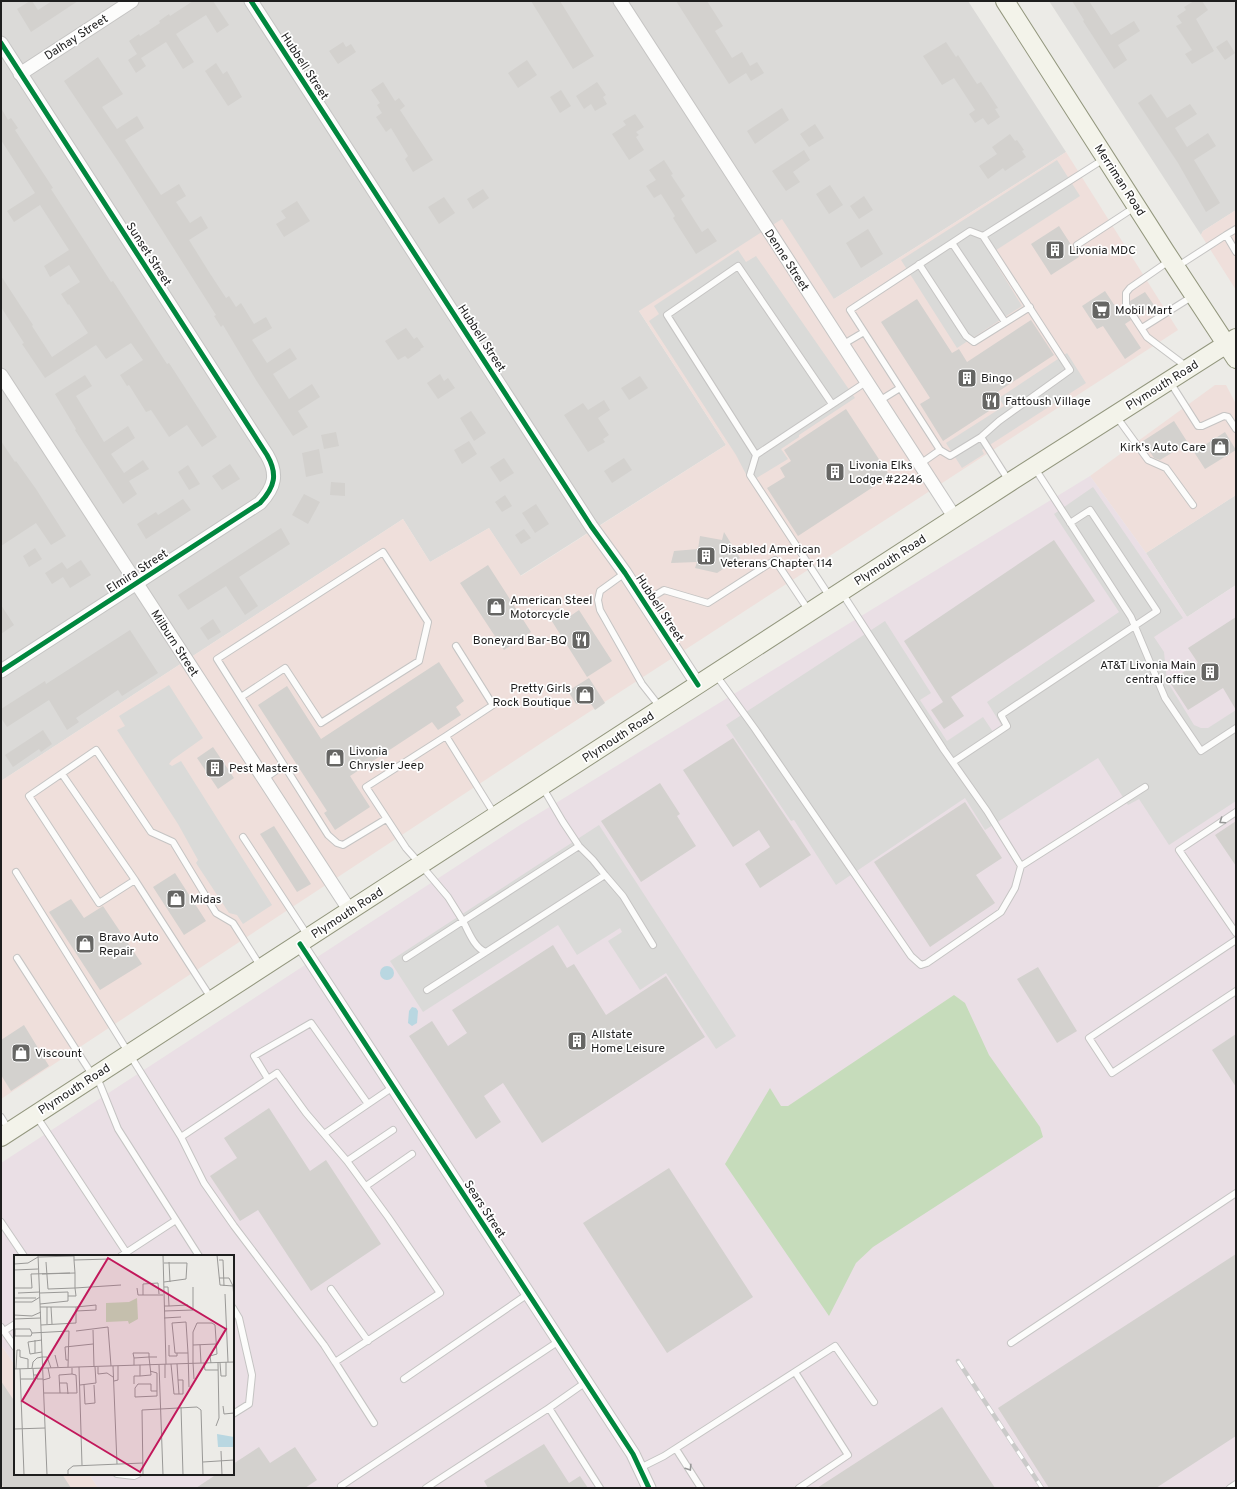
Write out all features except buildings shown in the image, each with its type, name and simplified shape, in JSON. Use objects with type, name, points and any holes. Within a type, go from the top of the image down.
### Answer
[{"type":"main road","name":"Merriman Road","points":[[1005,1],[1173,264],[1233,347]]},
{"type":"main road","name":"Plymouth Road","points":[[4,1128],[36,1114],[130,1054],[1116,414],[1189,368],[1233,347]]},
{"type":"street","name":"Dalhay Street","points":[[20,74],[132,1]]},
{"type":"street","name":"Hubbell Street","points":[[251,1],[591,526],[644,602],[698,685]]},
{"type":"street","name":"Denne Street","points":[[620,1],[955,518]]},
{"type":"street","name":"Sunset Street","points":[[1,43],[267,455],[272,464],[273,479]]},
{"type":"street","name":"Milburn Street","points":[[1,376],[350,911]]},
{"type":"street","name":"Elmira Street","points":[[1,671],[260,503],[269,493],[273,479]]},
{"type":"street","name":"Sears Street","points":[[304,941],[393,1087],[633,1454],[649,1488]]},
{"type":"lane","points":[[983,236],[1105,158]]},
{"type":"lane","points":[[1077,245],[1136,206]]},
{"type":"lane","points":[[1189,368],[1152,342],[1126,305],[1126,294],[1130,288],[1226,236],[1236,229]]},
{"type":"lane","points":[[970,231],[983,236],[1070,370],[999,421],[981,437],[950,456],[940,450],[850,310],[970,231]]},
{"type":"lane","points":[[1226,236],[1236,252]]},
{"type":"lane","points":[[952,243],[1004,322]]},
{"type":"lane","points":[[920,264],[966,336],[974,342],[1030,307]]},
{"type":"lane","points":[[756,455],[667,316],[738,266],[832,404]]},
{"type":"lane","points":[[1142,328],[1194,295]]},
{"type":"lane","points":[[842,345],[864,332]]},
{"type":"lane","points":[[1169,381],[1198,426],[1202,426],[1224,416],[1228,417],[1236,429]]},
{"type":"lane","points":[[866,382],[756,455],[750,475],[987,811],[1021,866]]},
{"type":"lane","points":[[879,401],[900,388]]},
{"type":"lane","points":[[1116,414],[1148,460],[1166,468],[1193,505]]},
{"type":"lane","points":[[981,437],[1010,482]]},
{"type":"lane","points":[[920,464],[940,450]]},
{"type":"lane","points":[[1034,467],[1135,626],[1165,698],[1201,751],[1236,728]]},
{"type":"lane","points":[[952,762],[1008,726],[1001,715],[1157,611],[1090,510],[1070,523]]},
{"type":"lane","points":[[241,697],[285,668],[322,723],[419,660],[428,622],[383,552],[217,659],[328,835],[343,846],[386,819]]},
{"type":"lane","points":[[644,602],[664,590],[708,603],[775,560],[810,612]]},
{"type":"lane","points":[[625,574],[600,590],[598,600],[600,610],[642,684],[661,709]]},
{"type":"lane","points":[[456,646],[493,705],[366,787],[406,848],[448,897],[477,945],[481,950],[486,952]]},
{"type":"lane","points":[[715,674],[755,729],[911,956],[921,965],[927,963],[1001,912],[1015,888],[1021,866],[1145,787]]},
{"type":"lane","points":[[446,736],[496,816]]},
{"type":"lane","points":[[135,880],[99,903],[29,796],[96,750],[151,832],[173,842],[216,913],[233,922],[262,968]]},
{"type":"lane","points":[[264,779],[284,765]]},
{"type":"lane","points":[[62,774],[135,880],[212,1000]]},
{"type":"lane","points":[[542,786],[579,846],[593,860],[622,896],[653,945]]},
{"type":"lane","points":[[1236,812],[1179,850],[1236,933]]},
{"type":"lane","points":[[243,837],[304,941]]},
{"type":"lane","points":[[406,958],[579,846]]},
{"type":"lane","points":[[16,872],[181,1137],[204,1183],[234,1226],[320,1340],[374,1423]]},
{"type":"lane","points":[[426,990],[605,875]]},
{"type":"lane","points":[[1236,940],[1089,1038],[1112,1073],[1236,991]]},
{"type":"lane","points":[[17,958],[95,1076],[118,1129],[198,1255]]},
{"type":"lane","points":[[268,1079],[254,1056],[311,1023],[368,1104]]},
{"type":"lane","points":[[181,1137],[277,1073],[306,1113],[366,1186],[440,1293],[335,1362]]},
{"type":"lane","points":[[324,1134],[393,1087]]},
{"type":"lane","points":[[36,1114],[123,1254],[176,1220]]},
{"type":"lane","points":[[347,1161],[393,1130]]},
{"type":"lane","points":[[366,1186],[412,1154]]},
{"type":"lane","points":[[1011,1343],[1236,1192]]},
{"type":"lane","points":[[1,1222],[23,1255]]},
{"type":"lane","points":[[331,1288],[368,1341]]},
{"type":"lane","points":[[404,1379],[528,1294]]},
{"type":"lane","points":[[234,1310],[239,1318],[252,1375],[249,1404],[234,1413]]},
{"type":"lane","points":[[14,1324],[2,1329],[14,1346]]},
{"type":"lane","points":[[342,1488],[341,1486],[559,1341]]},
{"type":"lane","points":[[640,1468],[676,1449],[835,1346],[874,1402]]},
{"type":"lane","points":[[795,1372],[848,1455],[799,1488]]},
{"type":"lane","points":[[426,1488],[549,1408],[586,1382]]},
{"type":"lane","points":[[549,1408],[600,1488]]},
{"type":"lane","points":[[676,1449],[702,1488]]},
{"type":"lane","points":[[126,1475],[136,1475]]},
{"type":"lane","points":[[1230,1488],[1236,1484]]},
{"type":"shaded area","points":[[1,1],[968,1],[1066,152],[834,299],[639,311],[726,445],[520,576],[489,528],[430,562],[403,519],[1,781]]},
{"type":"shaded area","points":[[1049,1],[1236,1],[1236,210],[1203,231],[1201,235]]},
{"type":"shaded area","points":[[1066,152],[1178,330],[546,740],[1,1099],[1,781],[403,519],[430,562],[489,528],[521,576],[726,445],[639,311],[782,219],[834,299]]},
{"type":"shaded area","points":[[1057,160],[1080,196],[990,254],[1022,306],[957,348],[901,260]]},
{"type":"shaded area","points":[[1236,210],[1236,290],[1201,235],[1203,231]]},
{"type":"shaded area","points":[[738,250],[746,262],[756,256],[855,398],[799,435],[799,437],[781,449],[788,459],[750,482],[736,455],[649,321],[659,314],[654,306]]},
{"type":"shaded area","points":[[1067,353],[1086,383],[982,450],[984,454],[962,468],[946,443],[1004,406],[999,398]]},
{"type":"shaded area","points":[[1215,385],[1226,385],[1236,404],[1236,495],[1146,553],[1090,476]]},
{"type":"shaded area","points":[[1090,476],[1146,553],[1187,617],[1236,585],[1236,1488],[98,1488],[90,1475],[234,1475],[234,1255],[14,1255],[14,1364],[1,1345],[1,1163],[520,825]]},
{"type":"shaded area","points":[[1093,487],[1183,618],[1154,637],[1164,652],[1167,681],[1194,725],[1201,728],[1208,728],[1236,710],[1236,801],[1169,845],[1139,799],[1128,805],[1098,758],[985,830],[965,798],[836,885],[794,820],[791,821],[726,725],[885,621],[931,693],[920,700],[947,741],[983,717],[993,732],[1002,726],[987,702],[1119,612],[1054,514]]},
{"type":"shaded area","points":[[1236,495],[1236,585],[1187,617],[1146,553]]},
{"type":"shaded area","points":[[169,685],[203,738],[172,760],[169,764],[172,766],[181,761],[272,905],[243,924],[237,915],[229,913],[196,863],[198,860],[178,824],[117,730],[125,726],[119,716]]},
{"type":"shaded area","points":[[599,825],[736,1036],[716,1049],[666,973],[640,990],[608,941],[622,932],[620,928],[577,955],[558,925],[423,1012],[390,961]]},
{"type":"shaded area","points":[[1,1345],[14,1364],[14,1475],[90,1475],[98,1488],[1,1488]]},
{"type":"green space","points":[[954,995],[965,1003],[989,1055],[1040,1127],[1043,1137],[873,1247],[856,1263],[829,1316],[725,1164],[770,1088],[781,1106],[788,1106]]},
{"type":"water","points":[[387,966],[392,968],[394,973],[392,978],[387,980],[382,978],[380,973],[382,968]]},
{"type":"water","points":[[412,1007],[416,1008],[418,1011],[417,1023],[412,1026],[408,1023],[409,1011]]},
{"type":"railway","points":[[958,1361],[1042,1488]]},
{"type":"cycle path","points":[[251,1],[591,526],[625,573],[698,685]]},
{"type":"cycle path","points":[[1,43],[267,455],[274,474],[272,486],[260,503],[1,671]]},
{"type":"cycle path","points":[[300,944],[633,1454],[649,1488]]},
{"type":"place","name":"Livonia MDC","points":[[1055,250]]},
{"type":"place","name":"Mobil Mart","points":[[1101,310]]},
{"type":"place","name":"Bingo","points":[[967,378]]},
{"type":"place","name":"Fattoush Village","points":[[991,401]]},
{"type":"place","name":"Kirk's Auto Care","points":[[1220,447]]},
{"type":"place","name":"Livonia Elks Lodge #2246","points":[[835,472]]},
{"type":"place","name":"Disabled American Veterans Chapter 114","points":[[706,556]]},
{"type":"place","name":"American Steel Motorcycle","points":[[496,607]]},
{"type":"place","name":"Boneyard Bar-BQ","points":[[581,640]]},
{"type":"place","name":"AT&T Livonia Main central office","points":[[1210,672]]},
{"type":"place","name":"Pretty Girls Rock Boutique","points":[[585,695]]},
{"type":"place","name":"Livonia Chrysler Jeep","points":[[335,758]]},
{"type":"place","name":"Pest Masters","points":[[215,768]]},
{"type":"place","name":"Midas","points":[[176,899]]},
{"type":"place","name":"Bravo Auto Repair","points":[[85,944]]},
{"type":"place","name":"Allstate Home Leisure","points":[[577,1041]]},
{"type":"place","name":"Viscount","points":[[21,1053]]}]
